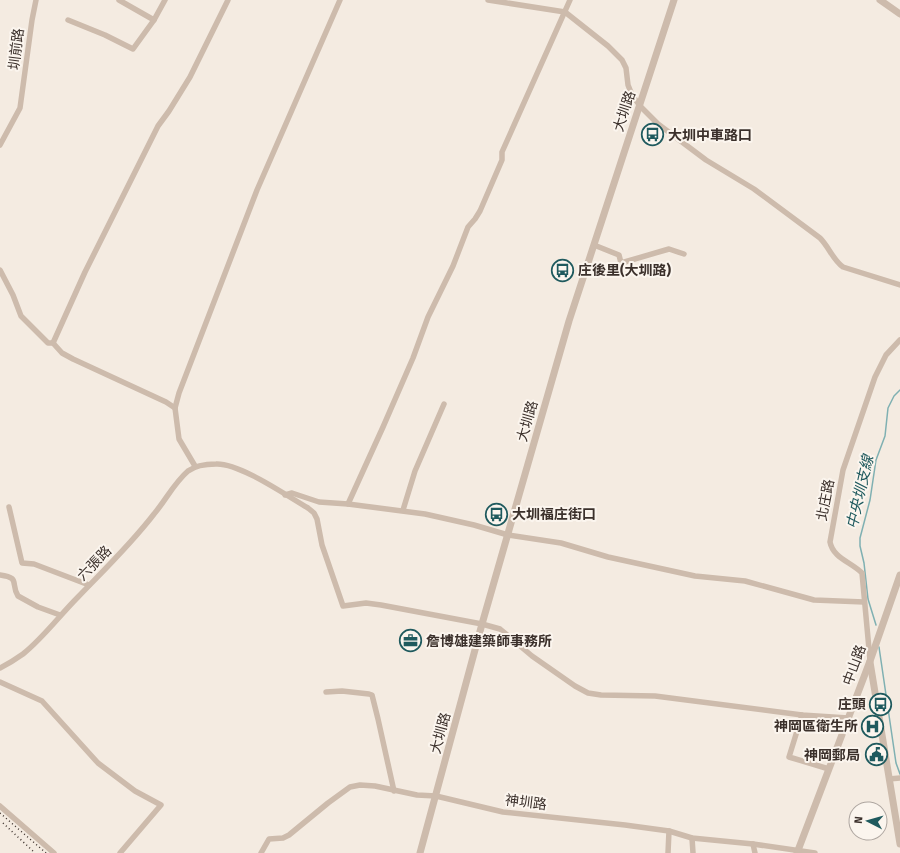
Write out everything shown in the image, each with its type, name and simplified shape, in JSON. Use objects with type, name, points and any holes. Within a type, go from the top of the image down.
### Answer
[{"type":"street","name":"圳前路","points":[[0,145],[20,108],[36,0]]},
{"type":"street","points":[[118,0],[154,20]]},
{"type":"street","points":[[68,20],[105,35],[133,49],[154,20],[165,0]]},
{"type":"street","points":[[53,343],[85,272],[158,126],[170,111],[190,77],[228,0]]},
{"type":"street","points":[[340,0],[257,190],[175,408],[179,439],[195,466],[218,464],[230,465],[245,471],[314,513],[322,545],[342,606],[366,602],[482,624],[500,629],[530,655],[575,686],[588,693],[601,695],[655,696],[802,715],[848,718]]},
{"type":"street","points":[[488,0],[564,12],[608,46],[622,60],[626,68],[630,92],[640,106],[658,124],[706,160],[754,189],[820,238],[837,262],[843,267],[900,286]]},
{"type":"street","points":[[348,504],[384,427],[413,358],[428,317],[453,266],[468,226],[480,211],[502,160],[502,152],[570,0]]},
{"type":"street","name":"大圳路","points":[[420,853],[482,624],[568,321],[674,0]]},
{"type":"street","points":[[880,0],[900,14]]},
{"type":"street","points":[[594,245],[619,255],[621,262],[669,249],[684,254]]},
{"type":"street","points":[[0,270],[13,295],[21,316],[48,343],[53,343],[62,354],[166,402],[175,408]]},
{"type":"street","name":"北庄路","points":[[870,662],[862,573],[857,568],[834,554],[830,542],[843,470],[876,378],[886,356],[900,340]]},
{"type":"street","points":[[403,510],[415,472],[444,404]]},
{"type":"street","name":"六張路","points":[[0,668],[22,654],[34,644],[60,615],[117,557],[154,514],[178,480],[195,466]]},
{"type":"street","points":[[285,495],[292,493],[319,502],[403,510],[467,524],[508,535],[561,543],[608,557],[695,576],[745,581],[814,600],[864,602]]},
{"type":"street","points":[[9,508],[22,563],[34,564],[89,585]]},
{"type":"street","points":[[0,575],[13,579],[18,596],[38,607],[60,615]]},
{"type":"street","name":"中山路","points":[[797,852],[897,593],[900,576]]},
{"type":"street","points":[[870,662],[900,844]]},
{"type":"street","points":[[0,682],[42,701],[95,760],[135,790],[161,805],[120,853]]},
{"type":"street","points":[[326,692],[342,691],[372,695],[394,791]]},
{"type":"street","points":[[802,715],[789,757],[829,769]]},
{"type":"street","points":[[889,779],[900,778]]},
{"type":"street","name":"神圳路","points":[[261,853],[269,838],[284,837],[292,833],[324,806],[350,787],[356,785],[417,795],[436,796],[504,812],[669,830],[692,838],[753,844],[797,852],[815,853]]},
{"type":"street","points":[[0,806],[54,853]]},
{"type":"street","points":[[668,853],[669,830]]},
{"type":"street","points":[[692,838],[693,853]]},
{"type":"street","points":[[753,844],[755,853]]},
{"type":"waterway","name":"中央圳支線","points":[[876,625],[868,599],[860,538],[870,500],[876,460],[885,436],[888,408],[894,396],[900,390]]},
{"type":"waterway","name":"中央圳支線","points":[[879,647],[896,763],[900,774]]},
{"type":"railway","points":[[0,813],[46,853]]},
{"type":"railway","points":[[3,823],[35,853]]},
{"type":"place","name":"大圳中車路口","points":[[652,135]]},
{"type":"place","name":"庄後里(大圳路)","points":[[562,270]]},
{"type":"place","name":"大圳福庄街口","points":[[496,514]]},
{"type":"place","name":"詹博雄建築師事務所","points":[[410,641]]},
{"type":"place","name":"庄頭","points":[[881,704]]},
{"type":"place","name":"神岡區衛生所","points":[[873,726]]},
{"type":"place","name":"神岡郵局","points":[[876,755]]}]
